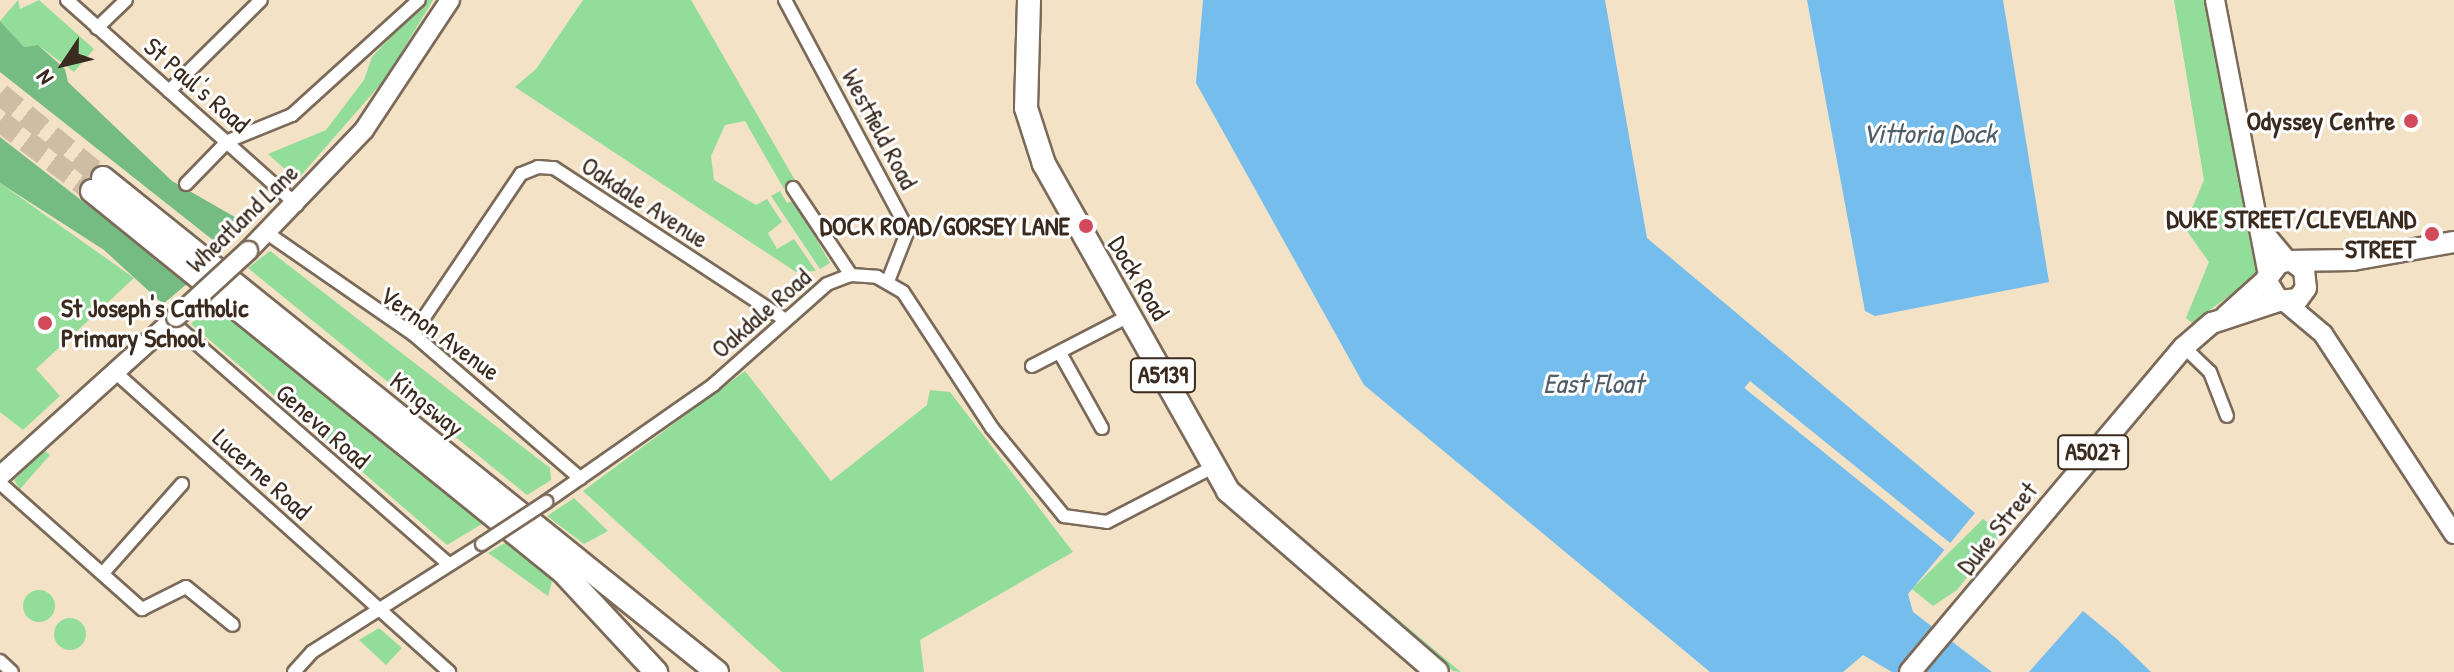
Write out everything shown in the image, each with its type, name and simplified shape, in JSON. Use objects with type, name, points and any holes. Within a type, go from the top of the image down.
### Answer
[{"type":"highway","name":"Dock Road","points":[[1029,0],[1024,74],[1035,140],[1213,467],[1266,528],[1437,672]]},
{"type":"highway","name":"Kingsway","points":[[656,672],[563,572],[98,185],[717,672]]},
{"type":"main road","name":"Wheatland Lane","points":[[0,476],[297,205],[364,130],[450,0]]},
{"type":"main road","points":[[2215,0],[2253,219],[2267,277],[2282,302],[2323,334]]},
{"type":"main road","points":[[2253,219],[2291,262],[2307,286],[2323,334],[2454,534]]},
{"type":"main road","points":[[2291,262],[2353,260],[2454,242]]},
{"type":"main road","points":[[2307,286],[2353,260]]},
{"type":"main road","name":"Duke Street","points":[[1910,672],[2184,347],[2226,316],[2267,277],[2291,262]]},
{"type":"main road","name":"Duke Street","points":[[2226,316],[2282,302],[2307,286]]},
{"type":"street","name":"St Paul's Road","points":[[67,0],[297,205]]},
{"type":"street","points":[[97,28],[126,0]]},
{"type":"street","points":[[169,91],[261,0]]},
{"type":"street","points":[[186,184],[228,141],[292,115],[419,0]]},
{"type":"street","name":"Westfield Road","points":[[785,0],[908,230],[888,281]]},
{"type":"street","name":"Oakdale Avenue","points":[[413,334],[521,174],[538,167],[554,168],[782,318]]},
{"type":"street","points":[[793,188],[851,275]]},
{"type":"street","name":"Vernon Avenue","points":[[267,233],[413,334],[580,478]]},
{"type":"street","name":"Oakdale Road","points":[[294,672],[447,563],[546,502],[713,385],[782,318],[851,275],[888,281]]},
{"type":"street","points":[[888,281],[916,309],[992,428],[1064,516],[1107,522],[1213,467]]},
{"type":"street","points":[[1032,366],[1131,315]]},
{"type":"street","name":"Geneva Road","points":[[173,319],[447,563]]},
{"type":"street","points":[[2184,347],[2210,372],[2227,416]]},
{"type":"street","points":[[1060,353],[1102,428]]},
{"type":"street","name":"Lucerne Road","points":[[115,372],[449,672]]},
{"type":"street","points":[[0,483],[142,609],[186,587],[233,625]]},
{"type":"street","points":[[103,573],[182,484]]},
{"type":"street","points":[[0,661],[12,672]]},
{"type":"green space","points":[[18,0],[20,9],[39,0],[94,49],[74,72],[38,45],[24,47],[0,21]]},
{"type":"green space","points":[[425,0],[433,0],[386,78],[297,180],[268,154],[326,130],[364,80],[372,57]]},
{"type":"green space","points":[[583,0],[691,0],[796,182],[784,189],[745,121],[725,125],[711,156],[714,180],[756,205],[767,199],[782,222],[768,233],[777,249],[794,239],[816,271],[796,272],[515,87],[536,69]]},
{"type":"green space","points":[[2174,0],[2204,0],[2257,266],[2255,277],[2192,323],[2186,318],[2209,262],[2184,227],[2204,180]]},
{"type":"green space","points":[[0,21],[24,47],[38,45],[65,69],[68,82],[172,181],[247,224],[223,248],[0,72]]},
{"type":"green space","points":[[0,137],[188,283],[163,304],[104,250],[0,183]]},
{"type":"green space","name":"St Joseph's Catholic Primary School","points":[[0,183],[134,278],[36,369],[60,396],[23,430],[0,412]]},
{"type":"green space","points":[[780,191],[787,203],[794,200],[830,263],[820,269],[771,196]]},
{"type":"green space","points":[[270,251],[550,468],[551,480],[527,495],[248,268]]},
{"type":"green space","points":[[212,301],[487,521],[447,545],[191,324]]},
{"type":"green space","points":[[745,371],[831,481],[927,405],[930,390],[950,392],[1073,552],[920,640],[924,672],[782,672],[583,491]]},
{"type":"green space","points":[[44,450],[50,455],[20,489],[14,480]]},
{"type":"green space","points":[[574,498],[608,531],[584,544],[547,516]]},
{"type":"green space","points":[[1254,498],[1456,668],[1461,672],[1453,671]]},
{"type":"green space","points":[[1983,519],[2002,533],[1957,590],[1933,606],[1912,589]]},
{"type":"green space","points":[[510,540],[553,577],[548,596],[488,553]]},
{"type":"green space","points":[[39,590],[50,595],[55,606],[50,617],[39,622],[28,617],[23,606],[28,595]]},
{"type":"green space","points":[[70,618],[81,623],[86,634],[81,645],[70,650],[59,645],[54,634],[59,623]]},
{"type":"green space","points":[[379,628],[402,648],[386,665],[359,640]]},
{"type":"water","name":"East Float","points":[[1203,0],[1605,0],[1647,238],[1975,513],[1908,594],[1913,612],[1992,672],[1892,672],[1863,655],[1843,672],[1710,672],[1364,385],[1196,83]]},
{"type":"water","name":"Vittoria Dock","points":[[1807,0],[2003,0],[2049,282],[1875,316],[1865,311]]},
{"type":"water","points":[[2083,611],[2118,640],[2151,672],[2029,672]]},
{"type":"pier","points":[[1750,381],[1951,543],[1945,550],[1744,388]]},
{"type":"tunnel","points":[[0,94],[103,178]]},
{"type":"tunnel","points":[[0,121],[92,191]]},
{"type":"place","name":"Odyssey Centre","points":[[2411,121]]},
{"type":"place","name":"DOCK ROAD/GORSEY LANE","points":[[1086,226]]},
{"type":"place","name":"DUKE STREET/CLEVELAND STREET","points":[[2432,234]]},
{"type":"place","name":"St Joseph's Catholic Primary School","points":[[45,323]]}]
